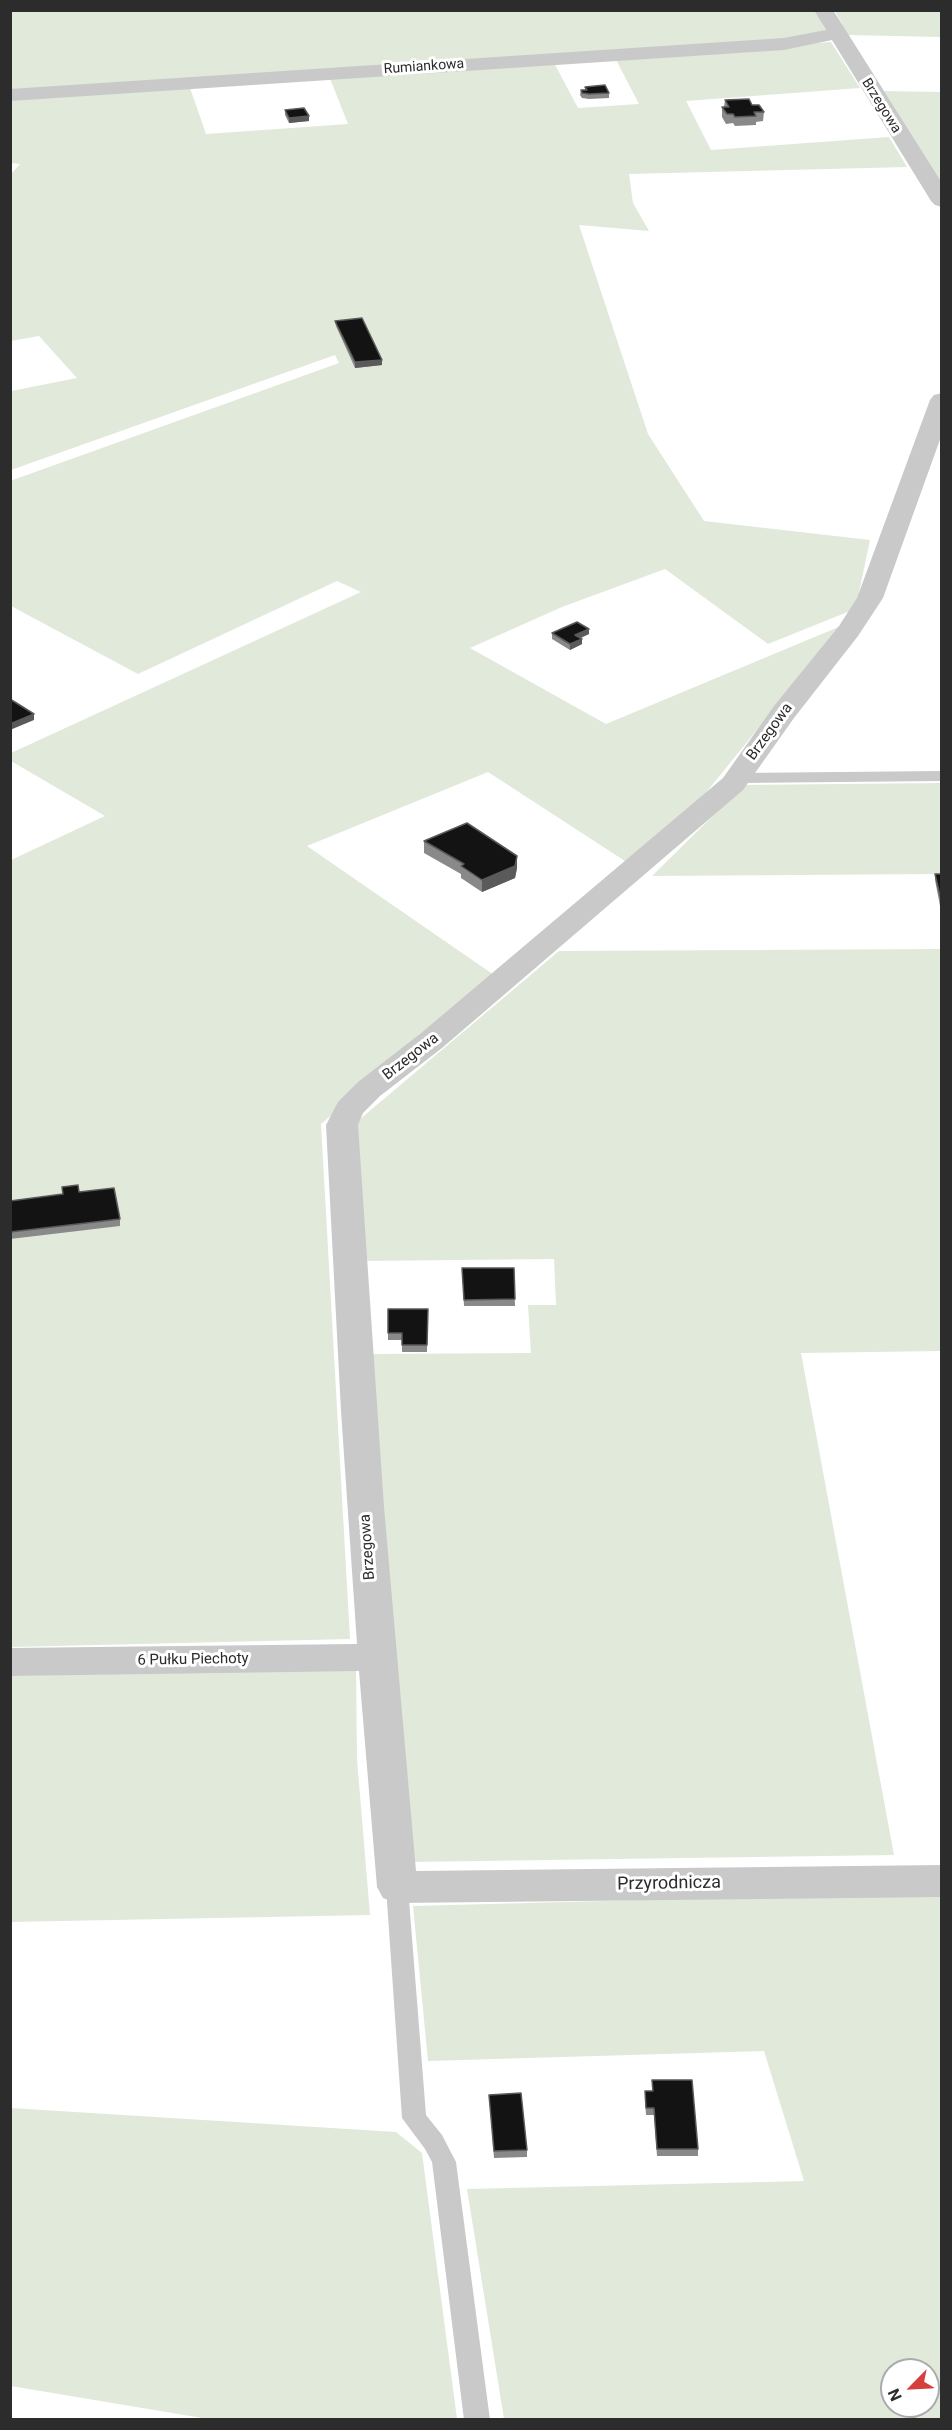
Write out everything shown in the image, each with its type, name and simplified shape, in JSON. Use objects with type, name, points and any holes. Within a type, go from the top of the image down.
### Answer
[{"type":"street","name":"Brzegowa","points":[[823,10],[942,201]]},
{"type":"street","name":"Rumiankowa","points":[[10,95],[784,44],[837,33]]},
{"type":"street","name":"Brzegowa","points":[[397,1887],[376,1657],[352,1311],[342,1125],[350,1109],[369,1089],[431,1041],[737,778],[784,712],[849,630],[870,598],[942,400]]},
{"type":"street","name":"6 Pułku Piechoty","points":[[10,1662],[376,1657]]},
{"type":"street","name":"Przyrodnicza","points":[[397,1887],[942,1881]]},
{"type":"lane","points":[[737,778],[942,776]]},
{"type":"lane","points":[[397,1887],[414,2118],[434,2142],[444,2162],[477,2420]]},
{"type":"shaded area","points":[[815,10],[826,31],[811,37],[11,93],[11,11]]},
{"type":"shaded area","points":[[835,11],[941,11],[941,37],[848,35]]},
{"type":"shaded area","points":[[831,42],[860,88],[686,101],[711,150],[889,137],[907,167],[629,174],[633,203],[649,231],[579,225],[648,434],[704,521],[870,540],[857,602],[850,611],[768,644],[665,569],[562,607],[470,648],[606,724],[841,626],[700,800],[628,863],[488,772],[307,846],[494,975],[321,1124],[350,1639],[11,1647],[11,860],[105,816],[11,761],[11,753],[361,592],[337,581],[138,674],[11,606],[10,481],[339,363],[335,355],[11,470],[11,391],[77,378],[39,336],[11,341],[11,174],[20,164],[11,163],[11,97],[189,85],[206,134],[348,124],[329,76],[553,61],[578,108],[639,104],[614,56]]},
{"type":"shaded area","points":[[884,91],[941,92],[941,182]]},
{"type":"shaded area","points":[[941,783],[941,874],[652,876],[744,785]]},
{"type":"shaded area","points":[[941,949],[941,1351],[801,1353],[894,1855],[408,1862],[368,1354],[531,1353],[528,1305],[556,1305],[554,1259],[361,1261],[353,1125],[559,951]]},
{"type":"shaded area","points":[[356,1667],[357,1759],[370,1915],[11,1922],[10,1676]]},
{"type":"shaded area","points":[[941,1896],[941,2419],[504,2419],[467,2189],[804,2181],[764,2051],[428,2061],[413,1906],[719,1898]]},
{"type":"shaded area","points":[[11,2108],[396,2132],[422,2153],[457,2419],[208,2419],[11,2386]]},
{"type":"building","points":[[605,85],[609,93],[589,94],[582,93],[581,90],[587,90],[585,87]]},
{"type":"building","points":[[749,99],[752,105],[759,105],[764,112],[754,112],[756,116],[735,117],[733,114],[727,114],[722,107],[729,107],[725,100]]},
{"type":"building","points":[[304,108],[309,116],[289,118],[285,110]]},
{"type":"building","points":[[362,318],[382,360],[355,362],[335,321]]},
{"type":"building","points":[[577,622],[589,629],[575,635],[582,639],[570,644],[552,633]]},
{"type":"building","points":[[10,699],[34,714],[10,724]]},
{"type":"building","points":[[467,823],[517,856],[515,866],[482,880],[461,866],[464,864],[424,841]]},
{"type":"building","points":[[935,874],[942,874],[942,900],[941,900]]},
{"type":"building","points":[[78,1185],[79,1192],[114,1188],[120,1219],[10,1232],[10,1201],[63,1194],[62,1187]]},
{"type":"building","points":[[462,1268],[514,1268],[515,1299],[464,1300]]},
{"type":"building","points":[[388,1309],[428,1309],[427,1345],[402,1345],[402,1333],[388,1333]]},
{"type":"building","points":[[652,2080],[692,2080],[698,2149],[657,2149],[654,2108],[646,2108],[645,2091],[653,2091]]},
{"type":"building","points":[[521,2093],[527,2150],[494,2151],[489,2095]]}]
